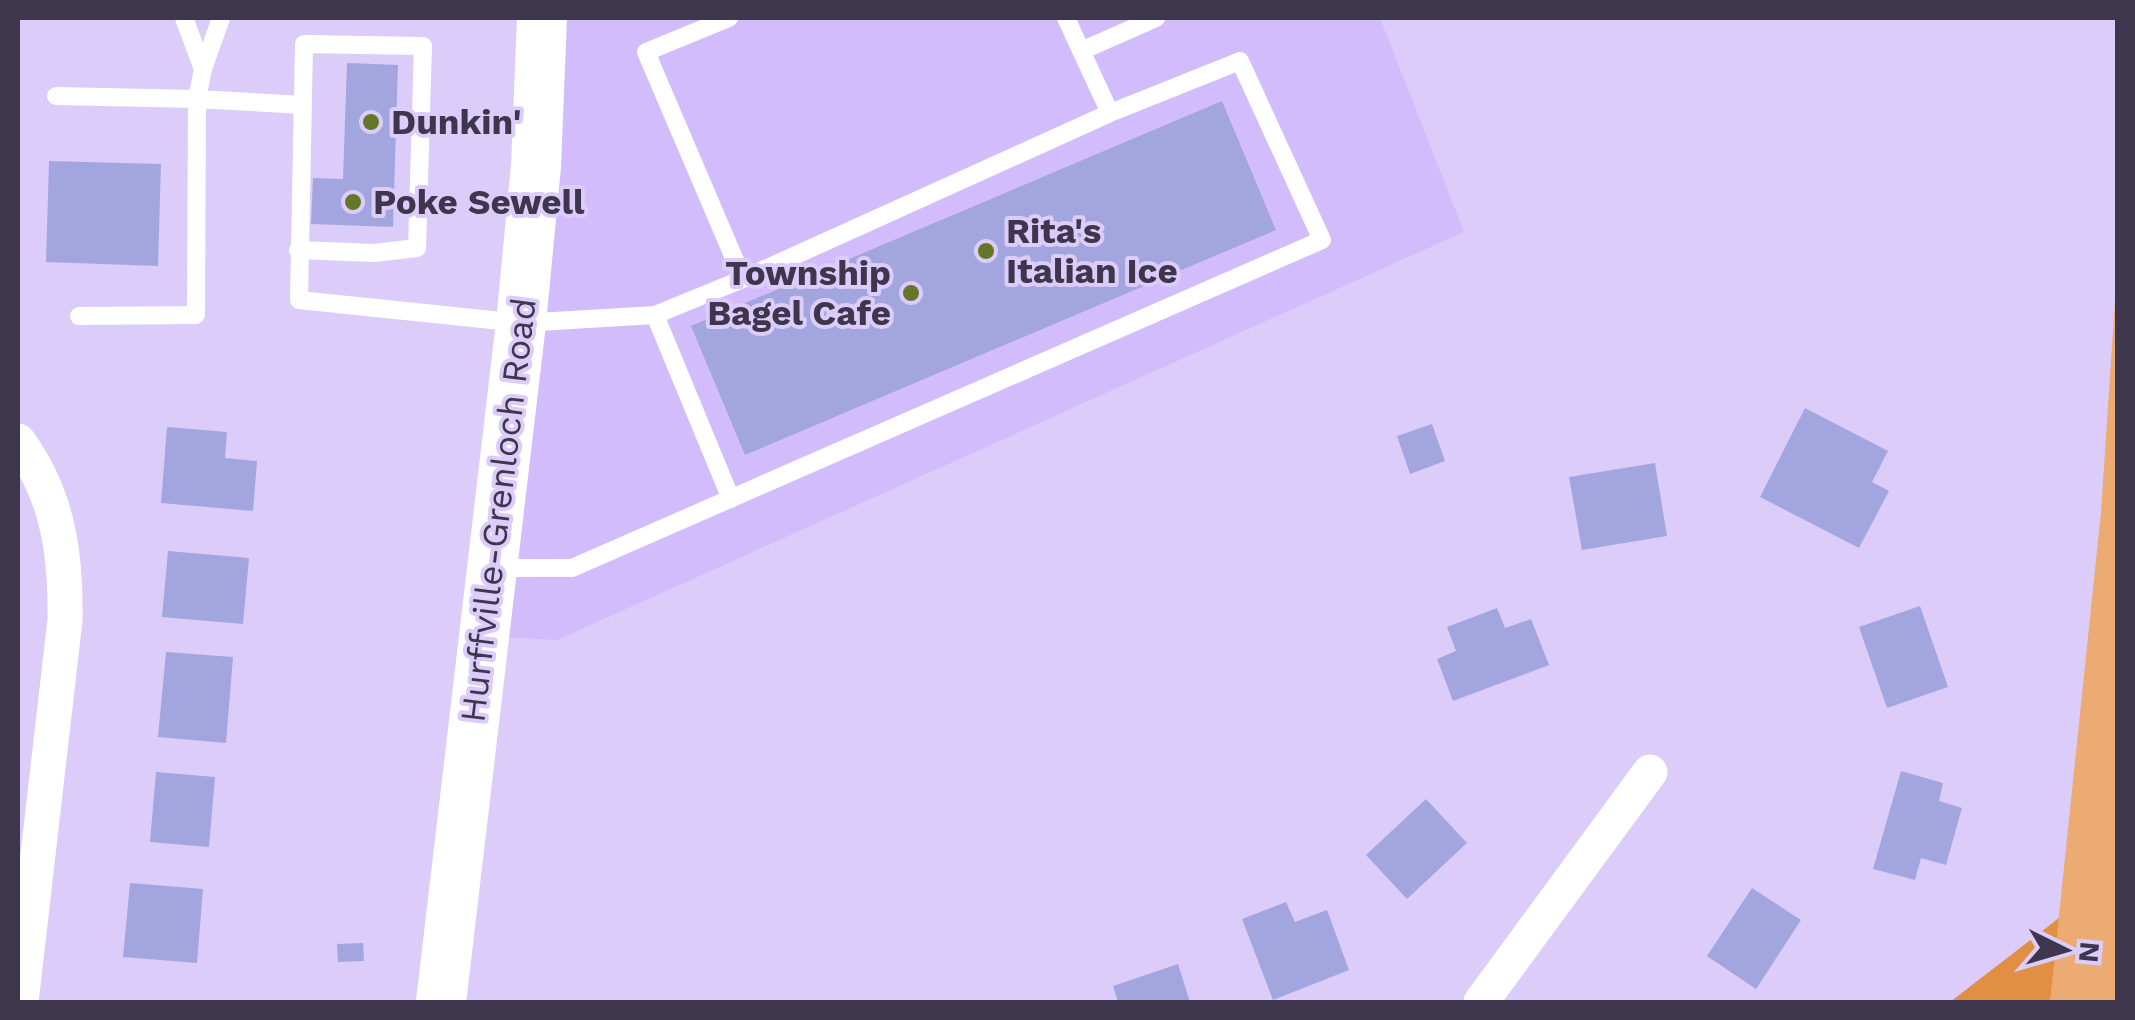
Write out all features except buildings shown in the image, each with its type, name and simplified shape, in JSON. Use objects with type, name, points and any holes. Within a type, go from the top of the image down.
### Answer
[{"type":"main road","name":"Hurffville-Grenloch Road","points":[[442,1002],[521,322],[536,166],[542,18]]},
{"type":"street","points":[[18,441],[50,497],[66,570],[65,620],[21,1002]]},
{"type":"street","points":[[1481,1002],[1650,772]]},
{"type":"lane","points":[[184,18],[202,69]]},
{"type":"lane","points":[[79,316],[196,315],[196,99],[202,69],[221,18]]},
{"type":"lane","points":[[729,18],[646,52],[744,279]]},
{"type":"lane","points":[[1066,18],[1110,113]]},
{"type":"lane","points":[[1081,51],[1156,18]]},
{"type":"lane","points":[[298,250],[374,254],[417,248],[423,46],[304,44],[298,250],[299,300],[521,322],[654,315],[744,279],[1110,113],[1240,61],[1322,240],[572,568],[490,568]]},
{"type":"lane","points":[[56,96],[303,105]]},
{"type":"lane","points":[[654,315],[731,499]]},
{"type":"shaded area","points":[[542,18],[1380,18],[1464,232],[557,640],[482,636]]},
{"type":"shaded area","points":[[2117,270],[2117,1002],[2050,1002],[2101,512]]},
{"type":"shaded area","points":[[2059,918],[2050,1002],[1950,1002]]},
{"type":"place","name":"Dunkin'","points":[[371,122]]},
{"type":"place","name":"Poke Sewell","points":[[353,202]]},
{"type":"place","name":"Rita's Italian Ice","points":[[986,251]]},
{"type":"place","name":"Township Bagel Cafe","points":[[911,293]]}]
